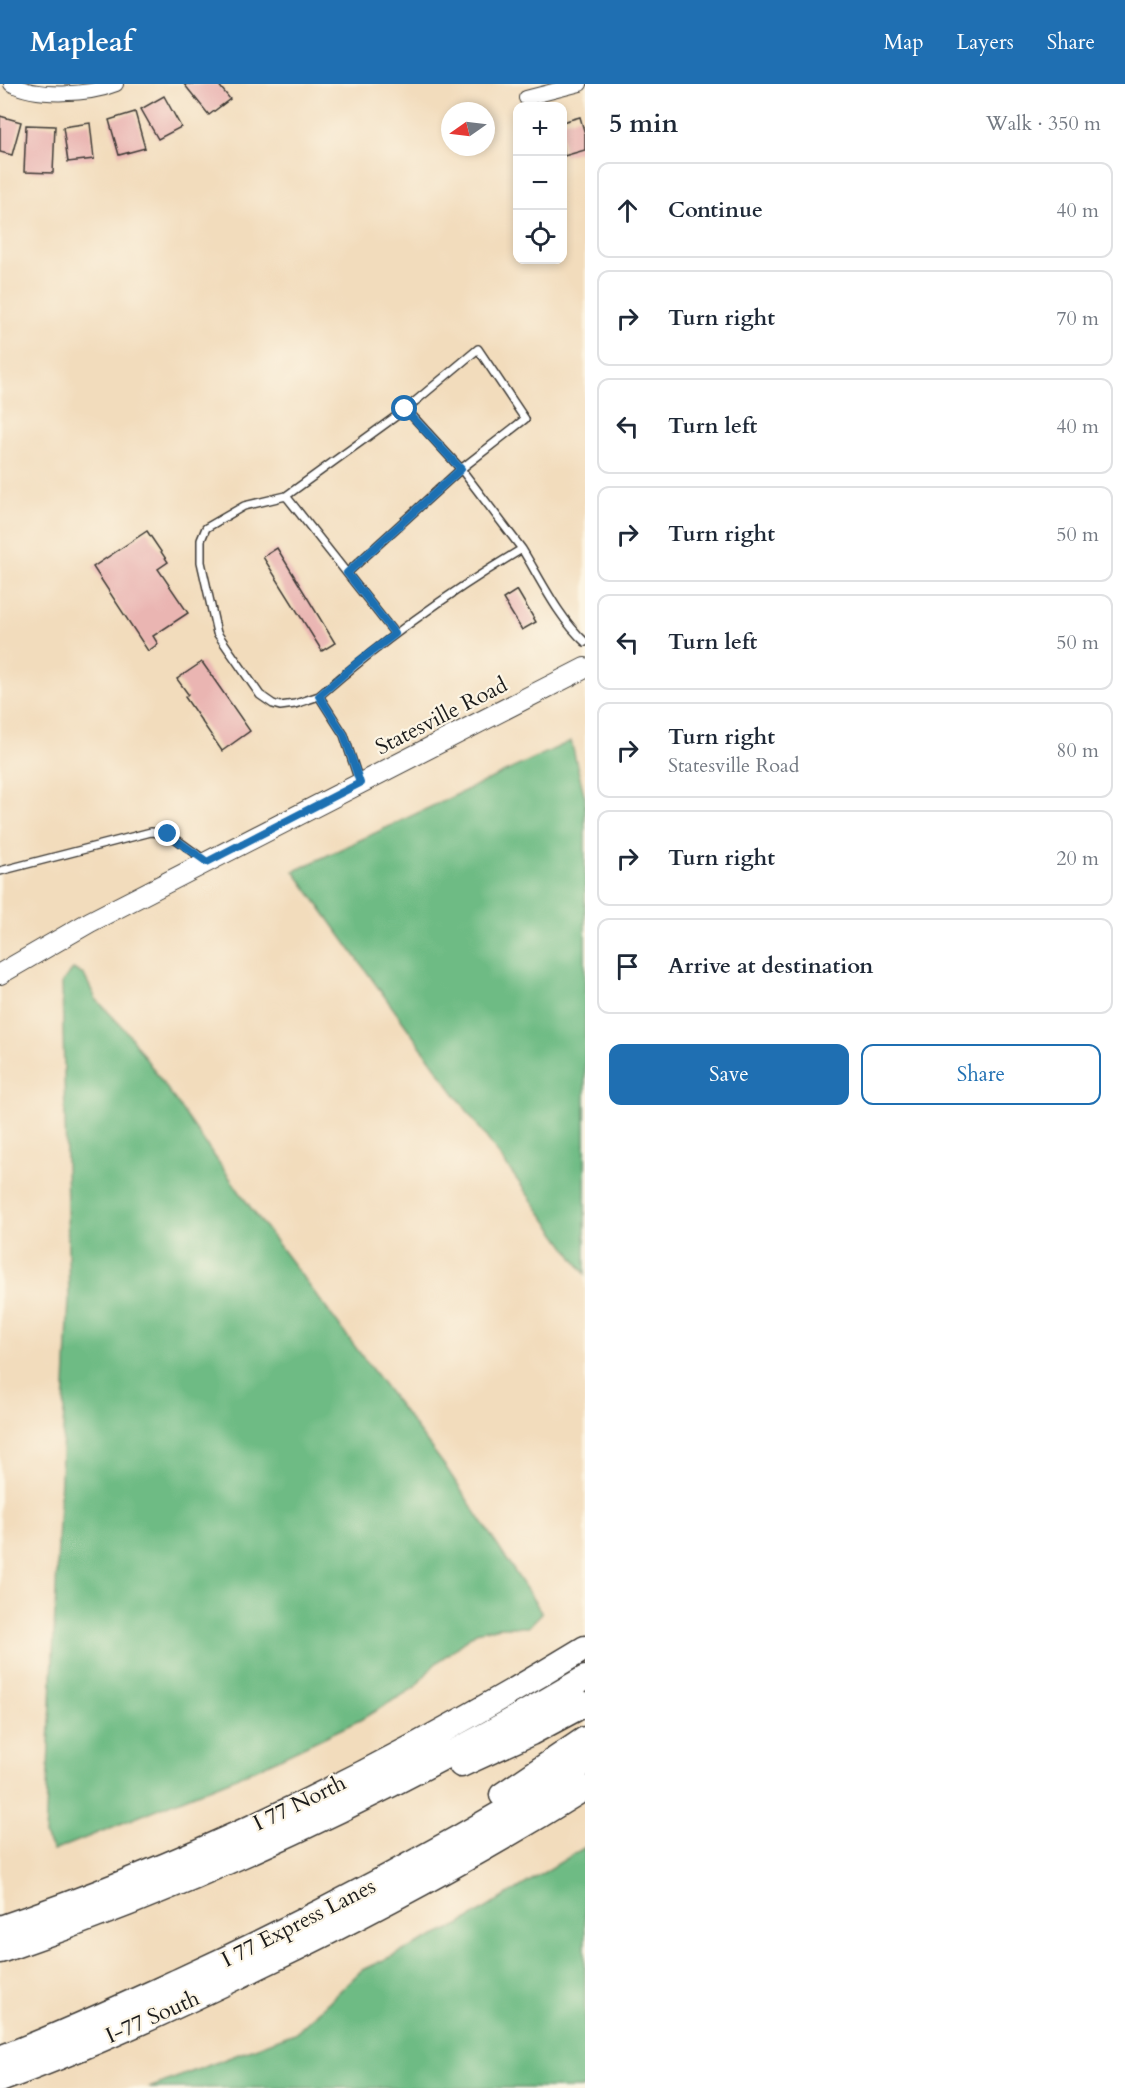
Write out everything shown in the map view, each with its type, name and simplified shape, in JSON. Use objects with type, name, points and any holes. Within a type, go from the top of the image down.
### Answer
[{"type":"highway","name":"I 77 North","points":[[0,1928],[158,1867],[298,1803],[436,1733],[585,1648]]},
{"type":"highway","points":[[309,1826],[448,1756],[585,1678]]},
{"type":"highway","points":[[0,1951],[166,1888],[309,1826],[443,1773],[531,1733],[585,1704]]},
{"type":"highway","points":[[356,1893],[585,1739]]},
{"type":"highway","name":"I 77 Express Lanes","points":[[0,2058],[207,1968],[356,1893],[492,1818],[585,1762]]},
{"type":"highway","name":"I-77 South","points":[[0,2080],[84,2047],[297,1949],[435,1876],[585,1788]]},
{"type":"main road","name":"Statesville Road","points":[[0,974],[90,922],[585,668]]},
{"type":"street","points":[[10,84],[18,88],[67,94],[104,89],[116,84]]},
{"type":"street","points":[[526,96],[580,84]]},
{"type":"lane","points":[[347,573],[461,469],[525,419],[478,348],[405,409],[286,496],[244,506],[206,528],[201,540],[201,562],[217,633],[260,695],[280,706],[295,704],[319,696],[395,634],[469,581],[522,549]]},
{"type":"lane","points":[[405,409],[461,469],[522,549],[573,631],[585,642]]},
{"type":"lane","points":[[286,496],[395,634]]},
{"type":"lane","points":[[319,696],[344,735],[360,783]]},
{"type":"lane","points":[[0,871],[151,832],[168,834],[207,862]]},
{"type":"green space","points":[[571,741],[585,798],[585,1274],[294,871]]},
{"type":"green space","points":[[73,969],[84,975],[96,999],[127,1032],[253,1211],[447,1469],[542,1613],[528,1627],[500,1627],[476,1632],[434,1665],[414,1688],[360,1720],[259,1768],[53,1851],[45,1836],[69,1298],[62,982]]},
{"type":"green space","points":[[585,1847],[585,2088],[149,2088],[297,2032],[362,1970],[459,1925]]},
{"type":"building","points":[[184,84],[218,84],[230,99],[209,115]]},
{"type":"building","points":[[164,96],[181,127],[158,139],[141,109]]},
{"type":"building","points":[[135,112],[145,148],[119,155],[109,120]]},
{"type":"building","points":[[0,116],[21,122],[12,155],[0,152]]},
{"type":"building","points":[[580,117],[585,134],[585,150],[567,155],[567,121]]},
{"type":"building","points":[[90,123],[94,159],[68,162],[63,127]]},
{"type":"building","points":[[26,125],[55,126],[53,173],[24,172]]},
{"type":"building","points":[[147,531],[168,562],[158,569],[188,613],[153,636],[158,644],[148,651],[93,567]]},
{"type":"building","points":[[277,548],[335,643],[322,651],[263,557]]},
{"type":"building","points":[[517,590],[536,622],[522,630],[503,599]]},
{"type":"building","points":[[202,662],[250,731],[222,751],[185,697],[188,694],[177,679]]},
{"type":"route","points":[[168,834],[207,862],[360,783],[344,735],[319,696],[395,634],[347,573],[461,469],[405,409]]}]
